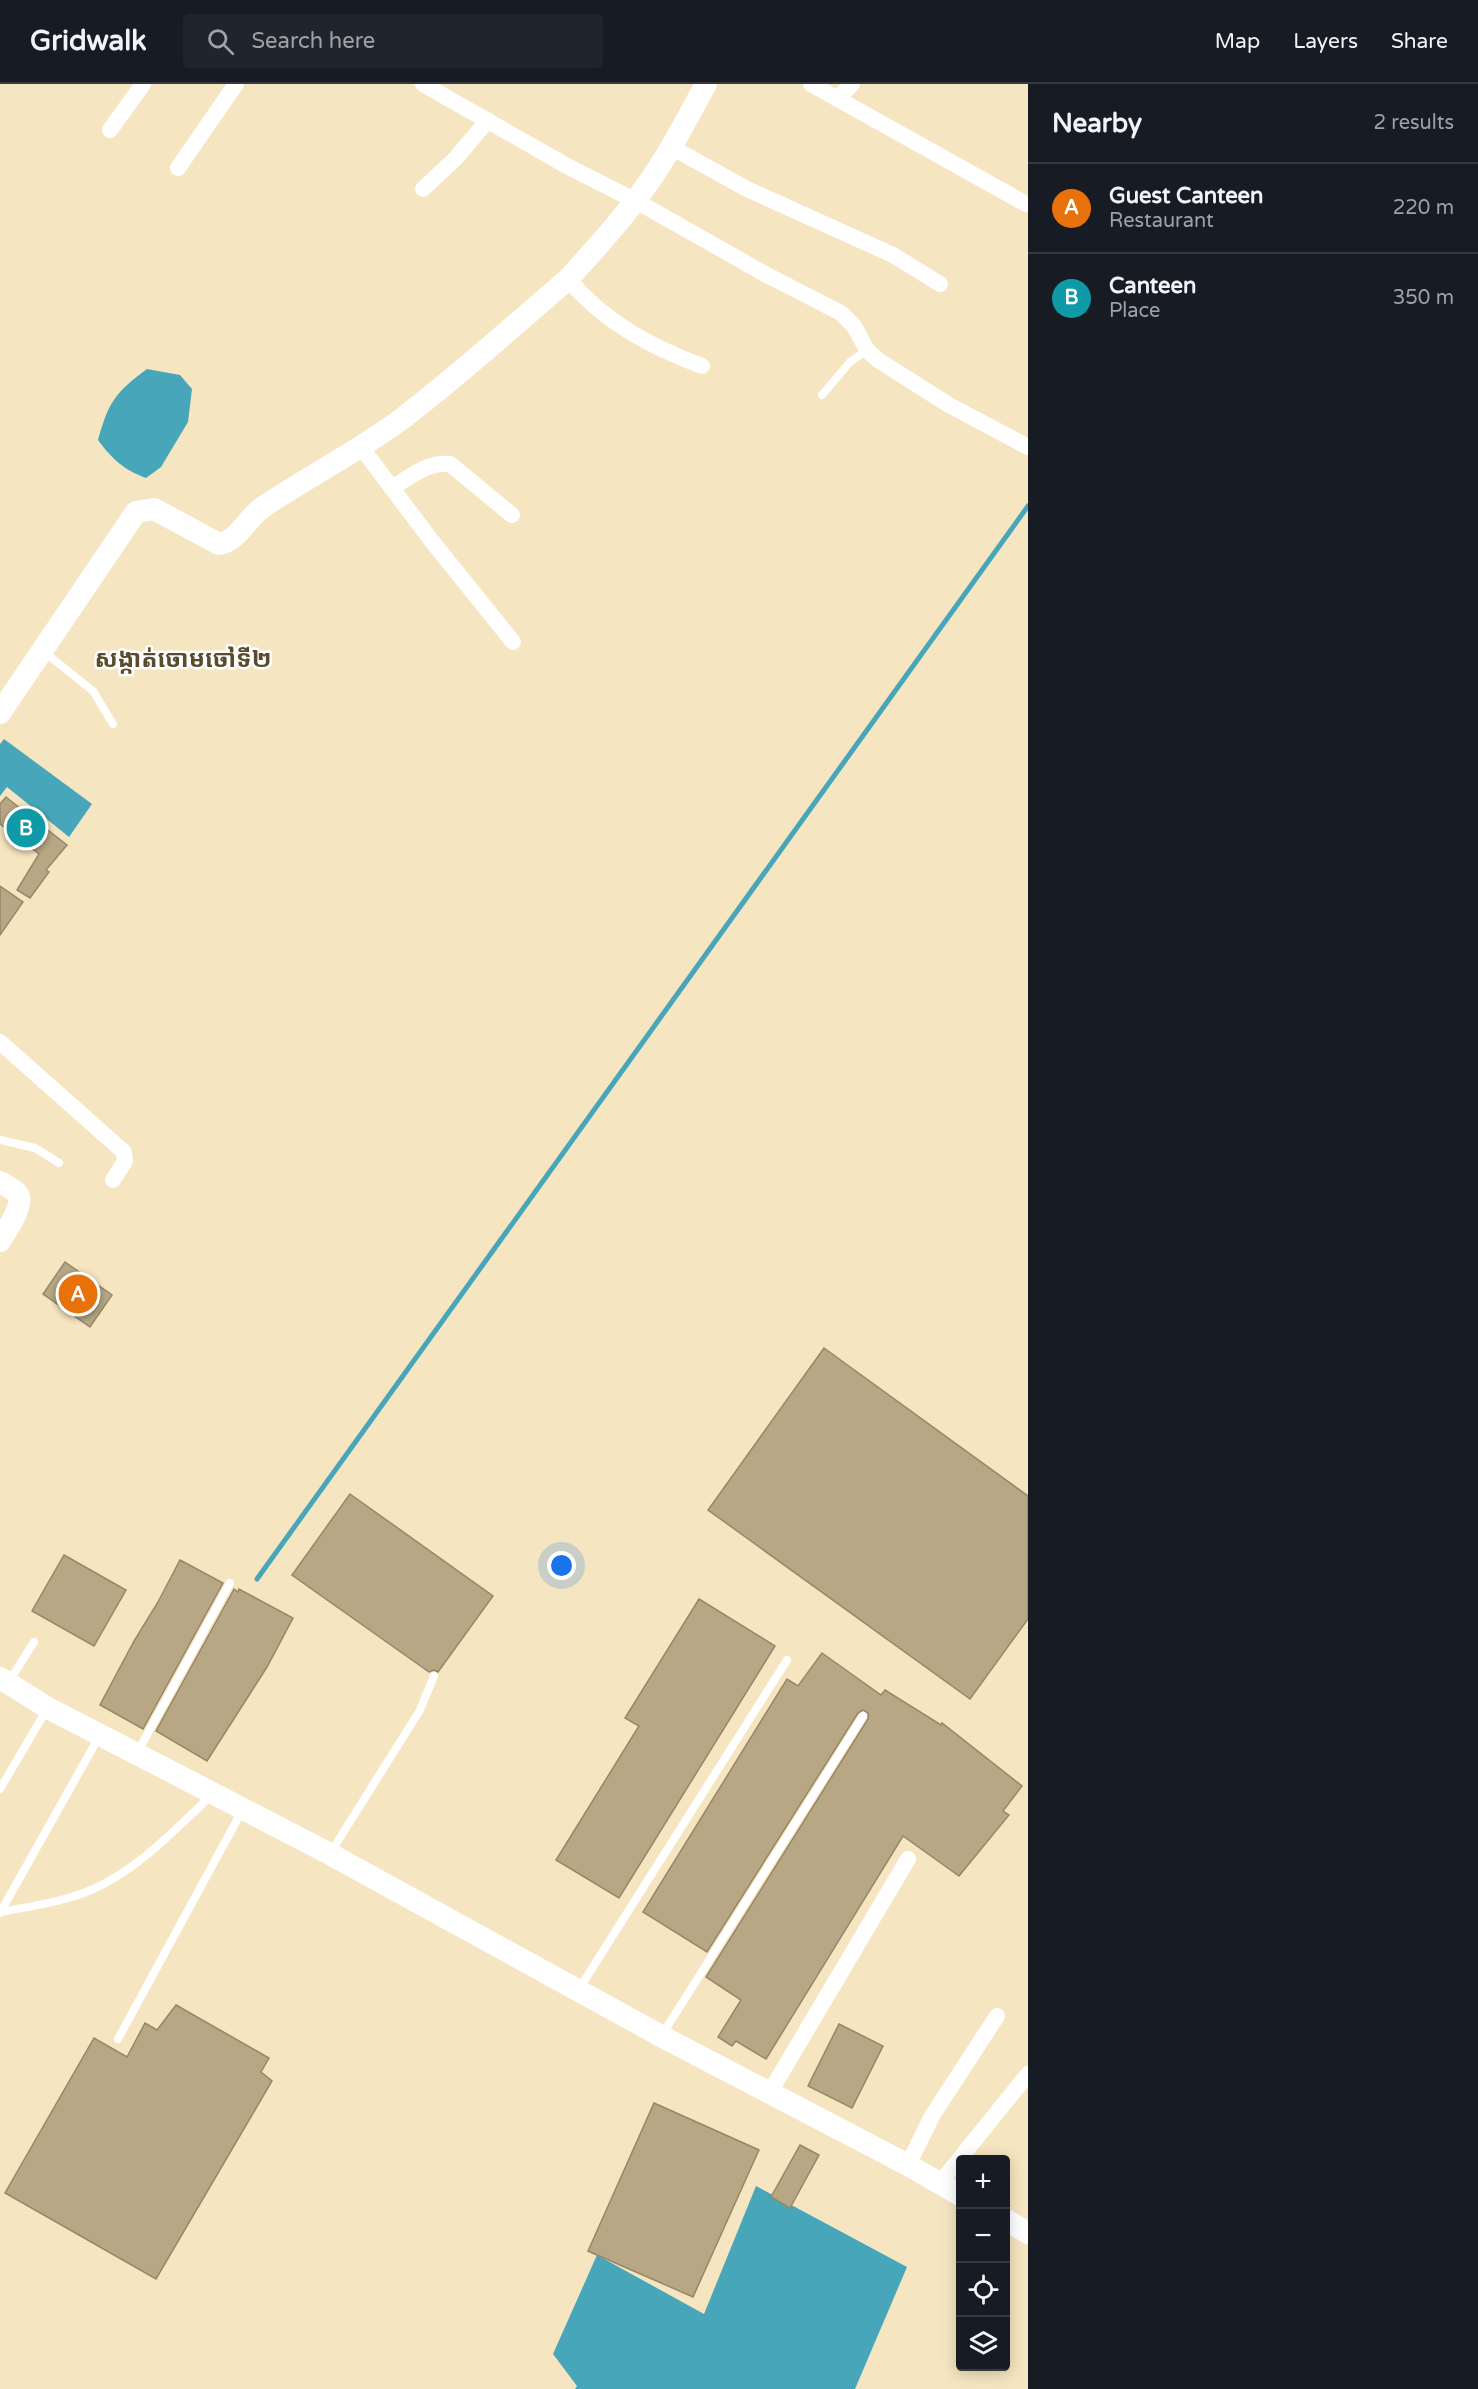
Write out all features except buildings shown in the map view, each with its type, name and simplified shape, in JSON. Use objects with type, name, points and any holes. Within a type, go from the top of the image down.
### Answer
[{"type":"street","points":[[110,130],[143,84]]},
{"type":"street","points":[[178,168],[236,84]]},
{"type":"street","points":[[423,84],[567,166],[841,313],[854,326],[867,350],[878,360],[916,385],[1028,447]]},
{"type":"street","points":[[0,713],[136,512],[154,509],[219,544],[228,543],[259,510],[296,485],[361,447],[402,418],[568,279],[636,201],[671,147],[706,84]]},
{"type":"street","points":[[811,84],[1026,204]]},
{"type":"street","points":[[837,99],[852,84]]},
{"type":"street","points":[[423,189],[456,158],[488,120]]},
{"type":"street","points":[[671,147],[747,189],[893,255],[940,284]]},
{"type":"street","points":[[568,279],[595,309],[633,334],[663,351],[702,366]]},
{"type":"street","points":[[361,447],[513,642]]},
{"type":"street","points":[[392,488],[428,467],[440,463],[450,465],[512,515]]},
{"type":"street","points":[[0,1041],[124,1152],[125,1161],[113,1180]]},
{"type":"street","points":[[0,1182],[17,1193],[20,1200],[18,1209],[0,1241]]},
{"type":"street","points":[[4,1681],[48,1708],[330,1854],[661,2036],[908,2165],[956,2193]]},
{"type":"street","points":[[770,2092],[908,1859]]},
{"type":"street","points":[[908,2165],[932,2116],[997,2016]]},
{"type":"street","points":[[940,2183],[1028,2074]]},
{"type":"street","points":[[1010,2223],[1028,2233]]},
{"type":"lane","points":[[822,395],[850,362],[867,350]]},
{"type":"lane","points":[[42,651],[93,692],[113,724]]},
{"type":"lane","points":[[0,1140],[35,1148],[59,1163]]},
{"type":"lane","points":[[137,1753],[230,1583]]},
{"type":"lane","points":[[4,1681],[34,1642]]},
{"type":"lane","points":[[579,1989],[787,1660]]},
{"type":"lane","points":[[330,1854],[420,1710],[434,1677]]},
{"type":"lane","points":[[0,1789],[48,1708]]},
{"type":"lane","points":[[661,2036],[864,1716]]},
{"type":"lane","points":[[0,1913],[101,1735]]},
{"type":"lane","points":[[0,1913],[64,1900],[92,1890],[136,1865],[214,1794]]},
{"type":"lane","points":[[118,2038],[243,1809]]},
{"type":"water","points":[[147,369],[180,375],[192,389],[188,422],[161,467],[146,478],[119,463],[98,440],[106,416],[115,399],[127,385]]},
{"type":"water","points":[[4,739],[92,804],[69,837],[7,787],[0,796],[0,744]]},
{"type":"water","points":[[756,2186],[907,2267],[855,2389],[575,2389],[577,2386],[553,2354],[597,2255],[704,2314]]},
{"type":"waterway","points":[[257,1579],[1028,506]]},
{"type":"place","name":"Canteen","points":[[26,828]]},
{"type":"place","name":"Guest Canteen","points":[[78,1294]]},
{"type":"district","name":"សង្កាត់ចោមចៅទី២","points":[[183,659]]}]
